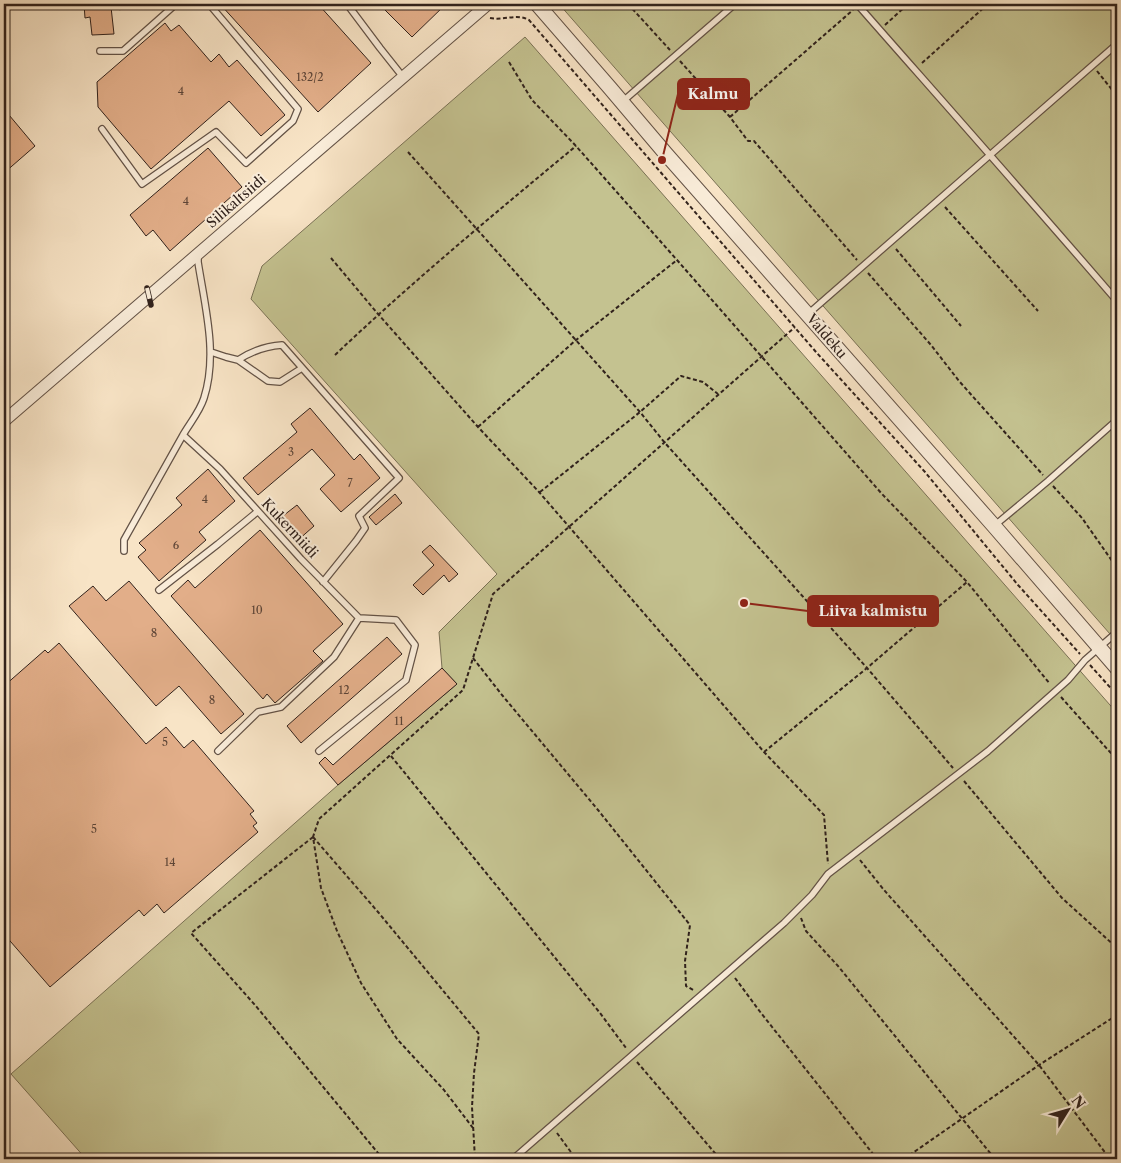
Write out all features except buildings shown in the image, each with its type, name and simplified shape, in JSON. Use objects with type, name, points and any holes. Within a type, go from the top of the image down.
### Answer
[{"type":"street","name":"Valdeku","points":[[537,4],[666,154],[1117,668]]},
{"type":"street","name":"Silikaltsiidi","points":[[4,421],[403,77],[487,9]]},
{"type":"lane","points":[[100,51],[123,51],[176,4]]},
{"type":"lane","points":[[102,129],[142,184],[216,132],[246,163],[294,121],[298,108],[209,4]]},
{"type":"lane","points":[[346,4],[403,77]]},
{"type":"lane","points":[[622,102],[735,4]]},
{"type":"lane","points":[[858,4],[1117,301]]},
{"type":"lane","points":[[808,314],[1117,44]]},
{"type":"lane","points":[[124,551],[124,540],[203,400],[210,374],[211,352],[198,253]]},
{"type":"lane","points":[[238,360],[251,351],[272,345],[282,345],[400,478],[359,516],[364,528],[323,582]]},
{"type":"lane","points":[[211,352],[238,360],[268,381],[280,382],[302,368]]},
{"type":"lane","points":[[994,526],[1117,420]]},
{"type":"lane","name":"Kukermiidi","points":[[183,435],[220,470],[301,560],[359,618]]},
{"type":"lane","points":[[158,590],[257,512]]},
{"type":"lane","points":[[218,751],[258,712],[280,707],[334,657],[359,618],[396,620],[415,645],[406,680],[319,751]]},
{"type":"lane","points":[[513,1159],[784,923],[812,895],[828,874],[988,751],[1068,680],[1085,660],[1117,632]]},
{"type":"path","points":[[628,4],[730,117],[748,141],[754,141],[931,345],[959,381],[1082,518],[1117,568]]},
{"type":"path","points":[[730,117],[858,4]]},
{"type":"path","points":[[880,29],[908,4]]},
{"type":"path","points":[[914,70],[988,4]]},
{"type":"path","points":[[487,9],[490,18],[515,16],[529,20],[795,327],[925,472],[1018,584],[1117,695]]},
{"type":"path","points":[[509,62],[532,100],[576,146],[882,494],[967,582],[1056,691],[1117,760]]},
{"type":"path","points":[[1092,66],[1117,96]]},
{"type":"path","points":[[335,355],[378,314],[576,146]]},
{"type":"path","points":[[408,152],[867,668],[1062,898],[1117,948]]},
{"type":"path","points":[[938,200],[1038,311]]},
{"type":"path","points":[[890,242],[961,326]]},
{"type":"path","points":[[331,258],[478,427],[539,492],[764,752],[824,815],[828,874]]},
{"type":"path","points":[[478,427],[576,340],[677,260]]},
{"type":"path","points":[[473,1128],[444,1090],[397,1039],[360,983],[337,931],[321,888],[314,837],[319,819],[463,690],[493,594],[795,327]]},
{"type":"path","points":[[539,492],[640,412],[681,376],[703,382],[718,394]]},
{"type":"path","points":[[764,752],[867,668],[967,582]]},
{"type":"path","points":[[473,658],[690,925],[685,961],[686,986],[701,994]]},
{"type":"path","points":[[391,755],[600,1013],[632,1056],[720,1159]]},
{"type":"path","points":[[314,837],[479,1034],[472,1107],[475,1159]]},
{"type":"path","points":[[314,837],[191,933],[255,1005],[383,1159]]},
{"type":"path","points":[[854,854],[1039,1065],[1110,1159]]},
{"type":"path","points":[[798,909],[806,931],[838,966],[995,1159]]},
{"type":"path","points":[[729,970],[877,1159]]},
{"type":"path","points":[[904,1159],[1039,1065],[1117,1015]]},
{"type":"path","points":[[552,1126],[576,1159]]},
{"type":"shaded area","points":[[559,4],[1117,4],[1117,642]]},
{"type":"shaded area","points":[[525,37],[1117,713],[1117,1159],[86,1159],[11,1074],[338,785],[457,684],[442,668],[439,632],[497,574],[251,299],[262,266]]},
{"type":"railway","points":[[4,12],[11,4]]},
{"type":"railway","points":[[147,288],[151,305]]},
{"type":"place","name":"Kalmu","points":[[662,160]]},
{"type":"place","name":"Liiva kalmistu","points":[[744,603]]}]
